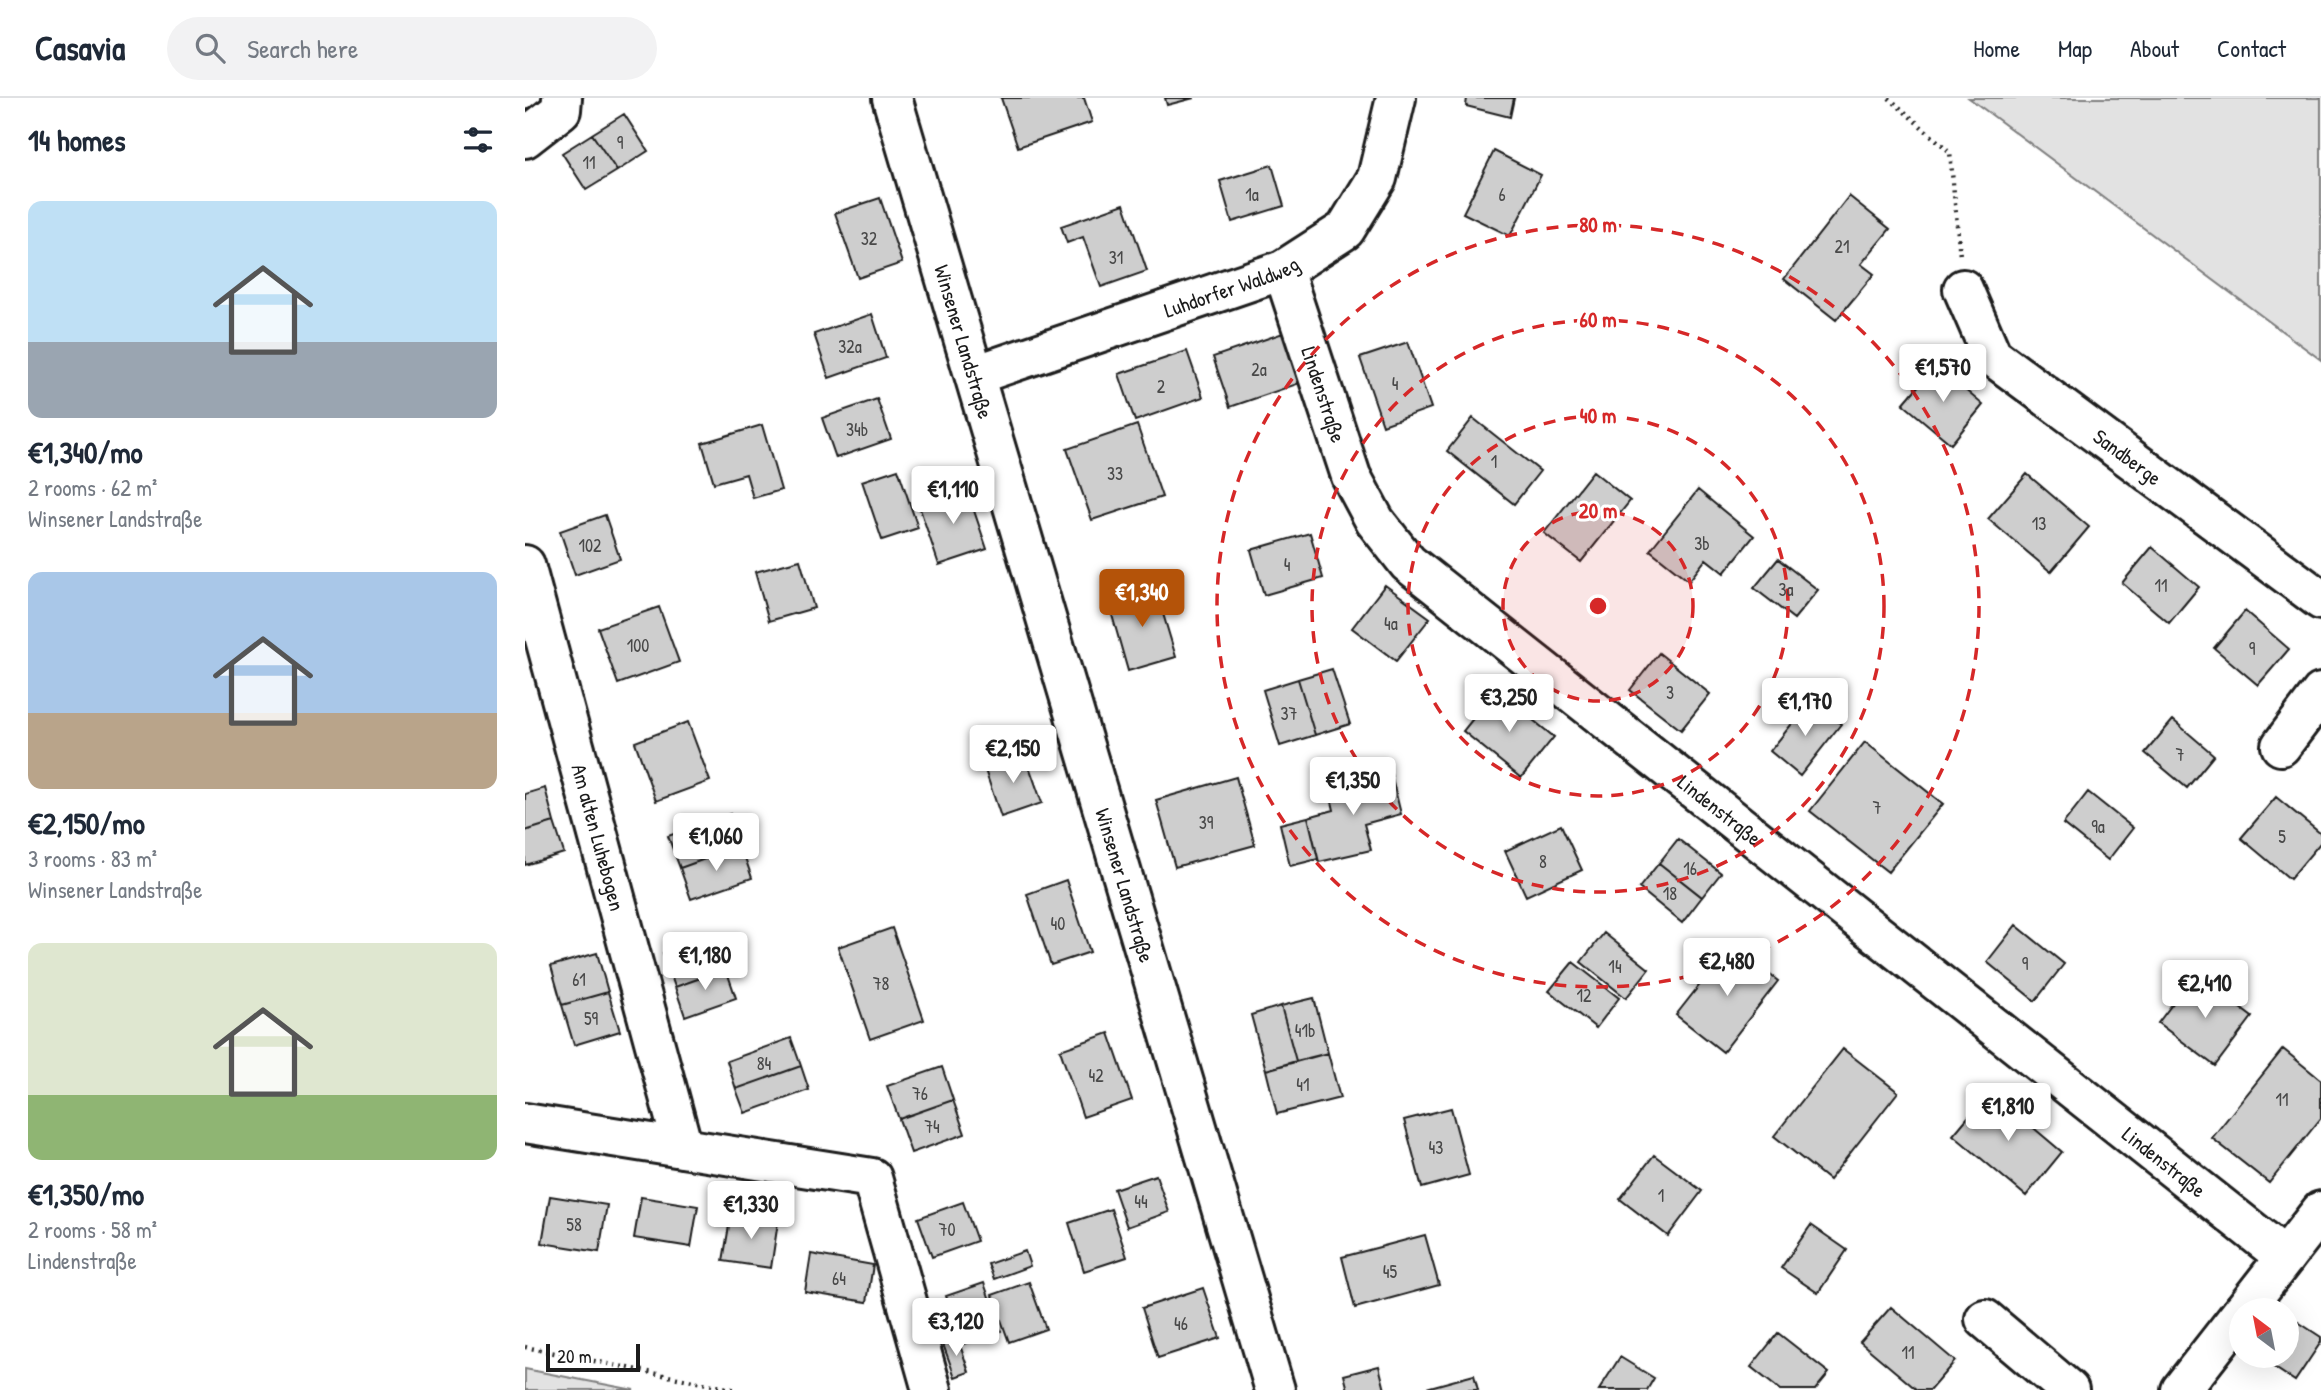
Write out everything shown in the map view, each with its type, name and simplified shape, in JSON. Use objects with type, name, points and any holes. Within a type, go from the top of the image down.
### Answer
[{"type":"street","points":[[525,138],[561,110],[562,98]]},
{"type":"street","name":"Winsener Landstraße","points":[[892,98],[1275,1390]]},
{"type":"street","name":"Luhdorfer Waldweg","points":[[975,376],[1283,270],[1345,230],[1377,178],[1396,98]]},
{"type":"street","name":"Lindenstraße","points":[[1283,270],[1351,476],[1375,521],[1408,562],[2285,1257]]},
{"type":"street","name":"Sandberge","points":[[1963,289],[1992,356],[2321,600]]},
{"type":"street","name":"Am alten Luhebogen","points":[[525,565],[683,1148]]},
{"type":"street","points":[[2281,746],[2321,693]]},
{"type":"street","points":[[525,1123],[872,1178],[932,1390]]},
{"type":"street","points":[[2253,1298],[2321,1211]]},
{"type":"street","points":[[1985,1319],[2069,1390]]},
{"type":"street","points":[[2181,1390],[2229,1329]]},
{"type":"path","points":[[1889,98],[1950,152],[1963,289]]},
{"type":"path","points":[[525,1347],[737,1390]]},
{"type":"shaded area","points":[[1969,98],[2321,98],[2321,360]]},
{"type":"shaded area","points":[[525,1369],[634,1390],[525,1390]]},
{"type":"building","points":[[1001,98],[1084,98],[1092,122],[1018,147]]},
{"type":"building","points":[[1165,98],[1194,98],[1167,105]]},
{"type":"building","points":[[1467,98],[1514,98],[1510,117],[1466,106]]},
{"type":"building","points":[[624,114],[648,151],[617,171],[592,134]]},
{"type":"building","points":[[592,134],[617,171],[586,190],[562,153]]},
{"type":"building","points":[[1494,151],[1541,175],[1510,236],[1463,213]]},
{"type":"building","points":[[1272,165],[1284,206],[1232,222],[1220,181]]},
{"type":"building","points":[[1849,196],[1890,229],[1861,264],[1874,274],[1836,320],[1784,279]]},
{"type":"building","points":[[880,198],[902,263],[858,278],[835,213]]},
{"type":"building","points":[[1124,204],[1147,271],[1101,287],[1083,237],[1067,243],[1061,226]]},
{"type":"building","points":[[872,314],[886,358],[829,378],[814,334]]},
{"type":"building","points":[[1289,331],[1306,381],[1230,407],[1213,357]]},
{"type":"building","points":[[1408,342],[1431,408],[1383,425],[1360,358]]},
{"type":"building","points":[[1187,351],[1203,397],[1135,421],[1119,374]]},
{"type":"building","points":[[1936,365],[1983,405],[1951,444],[1903,404]]},
{"type":"building","points":[[877,399],[891,439],[836,458],[822,418]]},
{"type":"building","points":[[1473,418],[1540,471],[1514,504],[1447,451]]},
{"type":"building","points":[[762,425],[781,490],[753,498],[746,474],[714,483],[702,443]]},
{"type":"building","points":[[1137,425],[1162,497],[1092,520],[1067,449]]},
{"type":"building","points":[[898,469],[918,528],[882,540],[862,481]]},
{"type":"building","points":[[1593,471],[1630,501],[1581,562],[1544,533]]},
{"type":"building","points":[[2027,474],[2089,527],[2051,572],[1988,519]]},
{"type":"building","points":[[966,487],[987,549],[939,565],[918,503]]},
{"type":"building","points":[[1698,490],[1754,536],[1724,573],[1706,559],[1689,581],[1650,550]]},
{"type":"building","points":[[605,515],[620,559],[575,575],[560,531]]},
{"type":"building","points":[[1310,533],[1323,578],[1264,595],[1251,550]]},
{"type":"building","points":[[2152,547],[2199,587],[2169,623],[2122,583]]},
{"type":"building","points":[[1778,559],[1818,590],[1794,619],[1754,588]]},
{"type":"building","points":[[800,560],[814,608],[769,621],[755,572]]},
{"type":"building","points":[[1385,585],[1430,618],[1396,661],[1352,628]]},
{"type":"building","points":[[1155,587],[1176,657],[1128,671],[1108,601]]},
{"type":"building","points":[[659,607],[679,662],[618,684],[598,628]]},
{"type":"building","points":[[2245,611],[2289,649],[2258,685],[2214,648]]},
{"type":"building","points":[[1659,653],[1710,694],[1681,730],[1630,690]]},
{"type":"building","points":[[1332,669],[1350,724],[1315,735],[1298,679]]},
{"type":"building","points":[[1298,679],[1315,735],[1280,746],[1263,690]]},
{"type":"building","points":[[1496,690],[1554,737],[1521,778],[1463,731]]},
{"type":"building","points":[[1811,700],[1841,724],[1800,776],[1770,751]]},
{"type":"building","points":[[2173,720],[2214,755],[2187,788],[2145,753]]},
{"type":"building","points":[[688,722],[710,781],[656,801],[635,742]]},
{"type":"building","points":[[1865,742],[1943,804],[1888,872],[1810,811]]},
{"type":"building","points":[[1024,752],[1042,803],[1001,817],[984,767]]},
{"type":"building","points":[[1391,774],[1401,814],[1364,824],[1371,850],[1319,862],[1308,817],[1334,810],[1329,789]]},
{"type":"building","points":[[1236,777],[1255,845],[1175,867],[1156,800]]},
{"type":"building","points":[[545,788],[554,822],[525,831],[525,794]]},
{"type":"building","points":[[2088,792],[2133,828],[2108,860],[2063,824]]},
{"type":"building","points":[[2276,797],[2321,834],[2321,842],[2290,879],[2241,838]]},
{"type":"building","points":[[730,814],[741,846],[680,868],[668,836]]},
{"type":"building","points":[[1308,817],[1318,859],[1290,866],[1280,824]]},
{"type":"building","points":[[554,822],[564,853],[525,865],[525,831]]},
{"type":"building","points":[[1561,825],[1582,870],[1526,896],[1505,851]]},
{"type":"building","points":[[1678,839],[1721,873],[1702,897],[1659,863]]},
{"type":"building","points":[[741,846],[752,878],[691,899],[680,868]]},
{"type":"building","points":[[1659,863],[1702,897],[1682,923],[1639,888]]},
{"type":"building","points":[[1066,880],[1090,952],[1051,965],[1027,894]]},
{"type":"building","points":[[2016,925],[2064,964],[2035,1001],[1987,962]]},
{"type":"building","points":[[892,928],[924,1020],[870,1039],[838,947]]},
{"type":"building","points":[[1604,933],[1649,969],[1626,998],[1581,962]]},
{"type":"building","points":[[715,935],[726,969],[675,987],[663,953]]},
{"type":"building","points":[[1731,945],[1778,981],[1723,1052],[1676,1015]]},
{"type":"building","points":[[597,953],[608,992],[562,1005],[551,966]]},
{"type":"building","points":[[1573,962],[1619,998],[1596,1028],[1549,991]]},
{"type":"building","points":[[726,969],[736,998],[685,1016],[675,987]]},
{"type":"building","points":[[2195,974],[2252,1017],[2215,1066],[2158,1023]]},
{"type":"building","points":[[608,992],[620,1031],[574,1045],[562,1005]]},
{"type":"building","points":[[1314,998],[1328,1053],[1296,1061],[1281,1006]]},
{"type":"building","points":[[1281,1006],[1296,1061],[1266,1070],[1251,1015]]},
{"type":"building","points":[[1109,1033],[1132,1100],[1083,1117],[1060,1050]]},
{"type":"building","points":[[791,1038],[801,1066],[736,1089],[727,1061]]},
{"type":"building","points":[[1843,1049],[1898,1092],[1829,1180],[1774,1136]]},
{"type":"building","points":[[2283,1049],[2321,1080],[2321,1118],[2269,1183],[2212,1138]]},
{"type":"building","points":[[1328,1053],[1340,1098],[1277,1114],[1266,1070]]},
{"type":"building","points":[[801,1066],[809,1090],[745,1113],[736,1089]]},
{"type":"building","points":[[942,1067],[953,1100],[899,1119],[887,1086]]},
{"type":"building","points":[[1990,1091],[2062,1152],[2026,1196],[1953,1135]]},
{"type":"building","points":[[953,1100],[965,1134],[911,1153],[899,1119]]},
{"type":"building","points":[[1451,1108],[1469,1175],[1422,1188],[1404,1120]]},
{"type":"building","points":[[1654,1155],[1702,1191],[1668,1236],[1620,1199]]},
{"type":"building","points":[[1156,1175],[1169,1212],[1127,1227],[1114,1189]]},
{"type":"building","points":[[550,1196],[607,1205],[599,1252],[542,1243]]},
{"type":"building","points":[[641,1197],[698,1206],[691,1247],[634,1238]]},
{"type":"building","points":[[963,1202],[977,1241],[932,1257],[918,1218]]},
{"type":"building","points":[[1111,1209],[1127,1257],[1084,1271],[1069,1223]]},
{"type":"building","points":[[731,1214],[778,1222],[771,1268],[723,1261]]},
{"type":"building","points":[[1811,1225],[1847,1250],[1818,1293],[1781,1268]]},
{"type":"building","points":[[1425,1235],[1439,1285],[1355,1308],[1342,1257]]},
{"type":"building","points":[[1025,1251],[1030,1266],[994,1279],[988,1264]]},
{"type":"building","points":[[811,1254],[873,1265],[867,1302],[805,1292]]},
{"type":"building","points":[[1029,1282],[1046,1329],[1009,1342],[992,1295]]},
{"type":"building","points":[[984,1283],[1001,1331],[963,1344],[946,1296]]},
{"type":"building","points":[[1203,1288],[1220,1338],[1158,1358],[1142,1308]]},
{"type":"building","points":[[1891,1307],[1955,1361],[1930,1390],[1917,1390],[1860,1342]]},
{"type":"building","points":[[2299,1323],[2321,1337],[2321,1342],[2295,1381],[2275,1368],[2299,1368]]},
{"type":"building","points":[[1778,1333],[1829,1373],[1815,1390],[1780,1390],[1751,1367]]},
{"type":"building","points":[[958,1339],[969,1372],[955,1377],[943,1344]]},
{"type":"building","points":[[1620,1357],[1654,1378],[1647,1390],[1599,1390]]},
{"type":"building","points":[[1379,1366],[1385,1390],[1348,1390],[1344,1375]]},
{"type":"building","points":[[1474,1375],[1478,1390],[1419,1390]]}]
